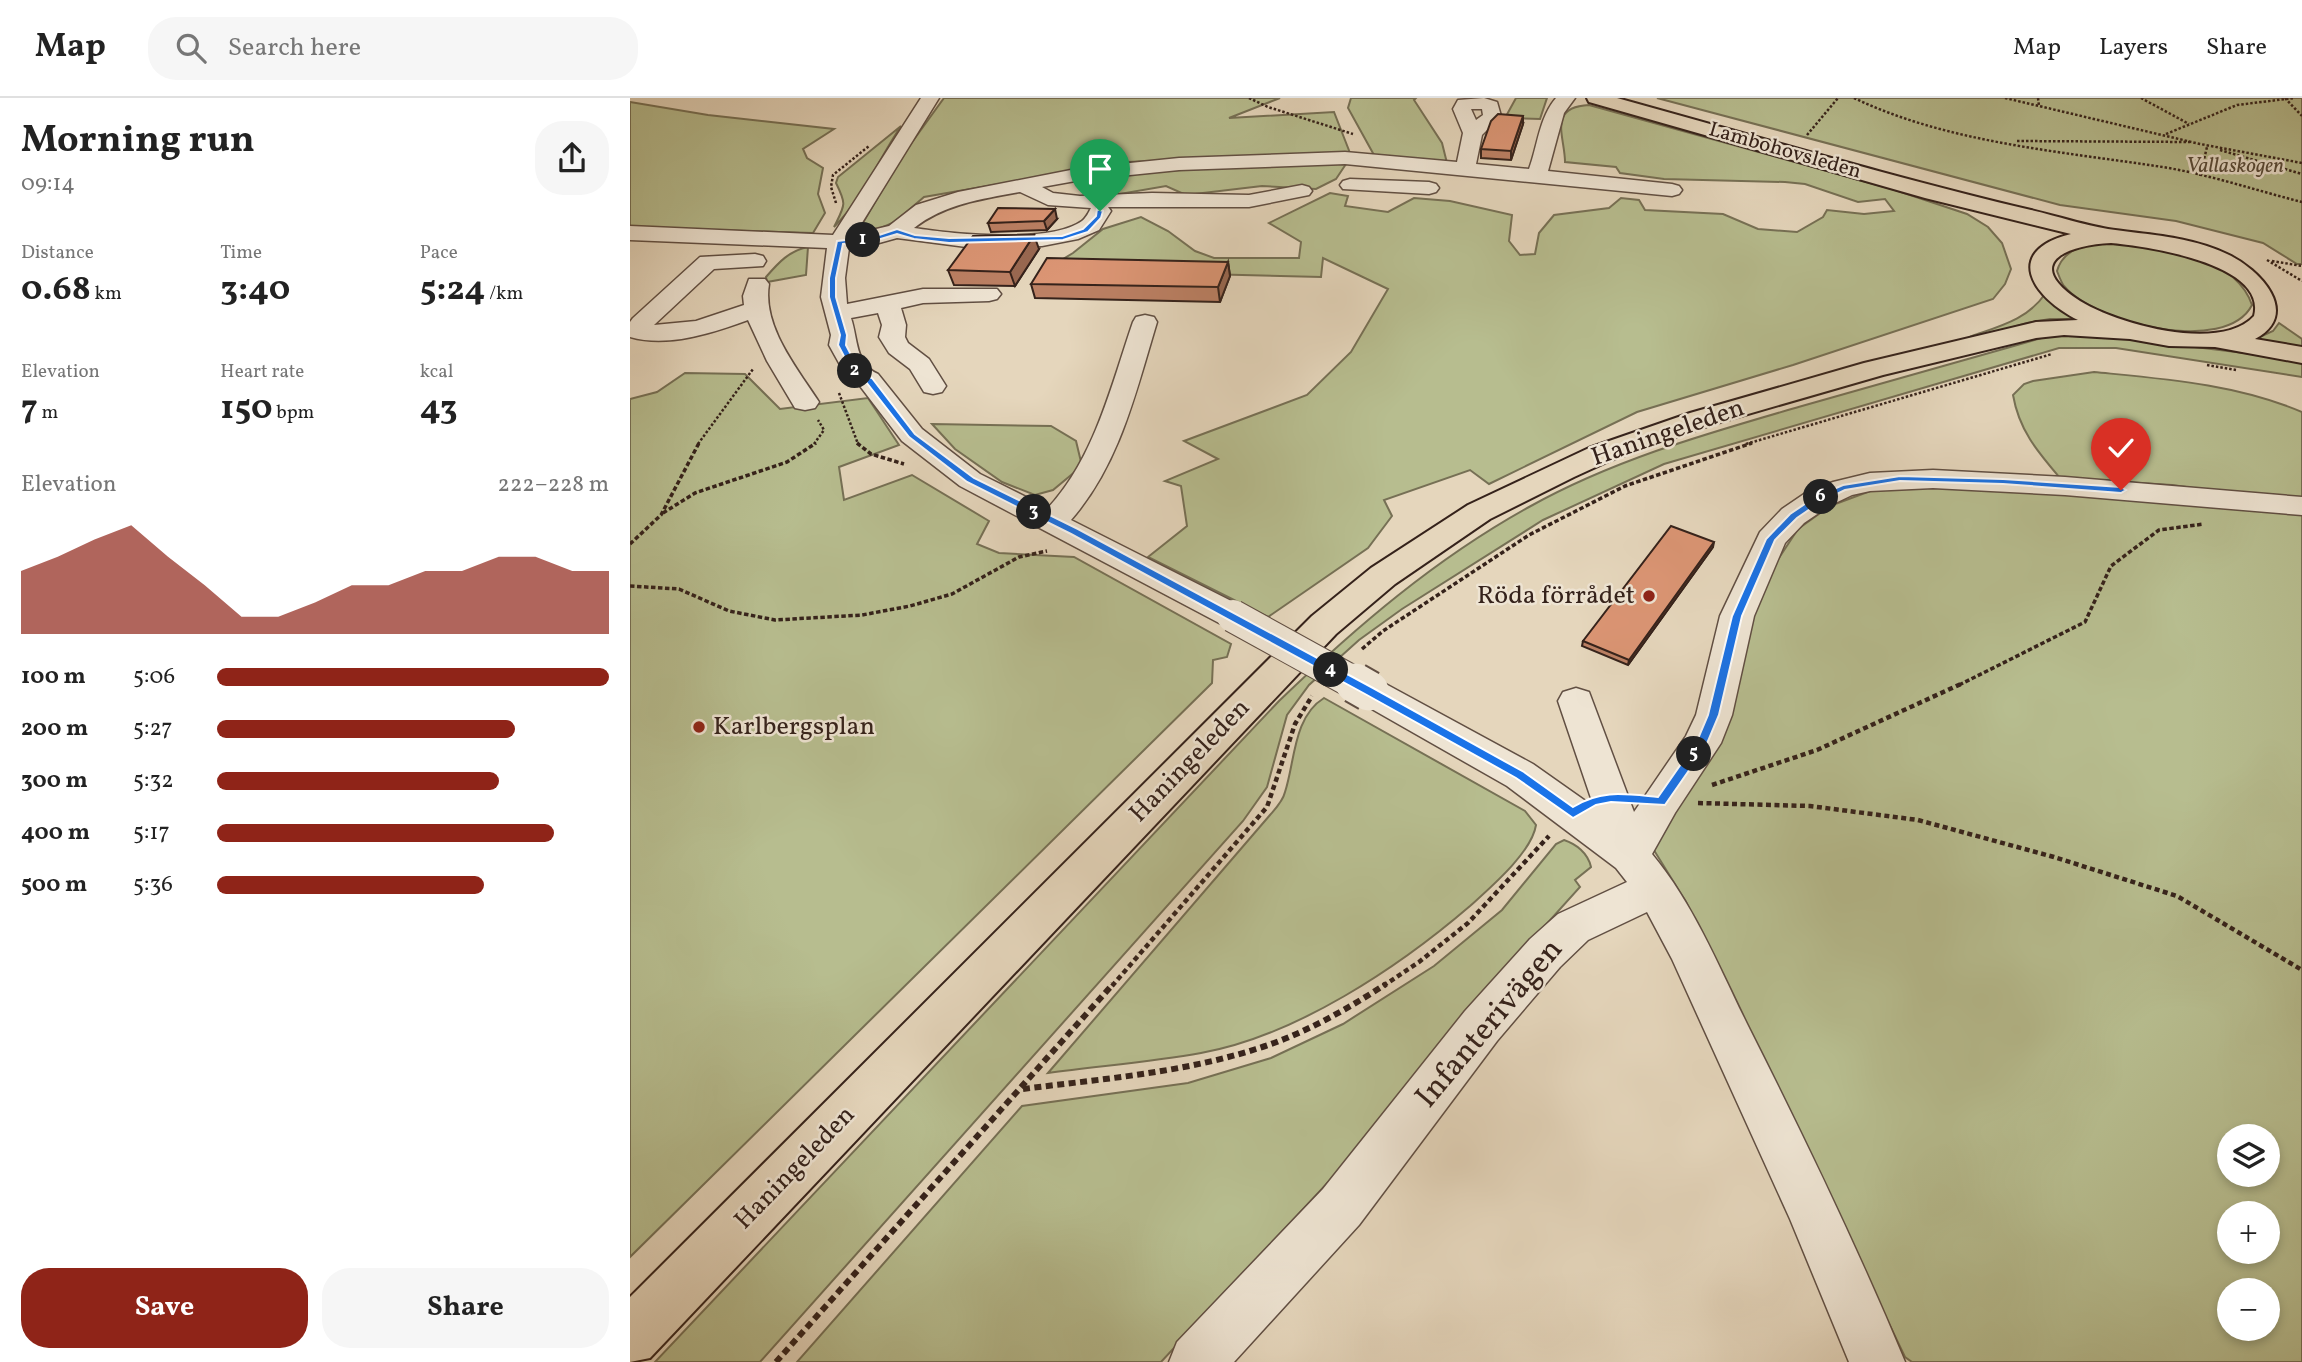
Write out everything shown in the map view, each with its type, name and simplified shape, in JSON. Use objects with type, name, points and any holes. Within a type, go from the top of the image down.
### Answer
[{"type":"main road","name":"Lambohovsleden","points":[[1596,98],[1933,193],[2111,236]]},
{"type":"main road","name":"Lambohovsleden","points":[[1933,193],[2010,223],[2034,242],[2033,287],[2056,296],[2075,309],[2130,331]]},
{"type":"main road","name":"Haningeleden","points":[[1874,369],[2005,317],[2033,287],[2053,248],[2068,242],[2111,236]]},
{"type":"main road","points":[[2111,236],[2168,243],[2223,262],[2260,289],[2268,303],[2288,320]]},
{"type":"main road","points":[[2213,340],[2251,331],[2263,323],[2268,313],[2268,303]]},
{"type":"main road","name":"Haningeleden","points":[[630,1338],[1214,736],[1324,625],[1383,576],[1479,512],[1563,470],[1700,419],[1874,369],[2036,330],[2064,327],[2130,331]]},
{"type":"main road","points":[[2130,331],[2187,340],[2213,340],[2302,355]]},
{"type":"street","points":[[930,98],[839,243],[833,278],[842,345],[858,375],[869,380],[912,435],[924,447],[970,480],[1055,535],[1233,616],[1520,775],[1573,813],[1643,873]]},
{"type":"street","points":[[1503,193],[1530,176],[1545,159],[1553,114],[1566,98]]},
{"type":"street","points":[[1465,170],[1473,133]]},
{"type":"street","points":[[630,233],[839,243],[874,239],[897,231],[937,204],[1025,184],[1122,169],[1328,158],[1381,160],[1672,190]]},
{"type":"street","points":[[1025,184],[1038,196],[1064,201],[1194,200],[1194,208],[1198,212],[1214,216],[1235,212],[1249,201],[1302,191]]},
{"type":"street","points":[[1350,185],[1446,189]]},
{"type":"street","points":[[1554,198],[1577,199]]},
{"type":"street","points":[[897,231],[929,239],[1049,239],[1086,230],[1099,217],[1100,211]]},
{"type":"street","points":[[793,241],[759,279],[755,290],[756,309],[781,361],[805,402]]},
{"type":"street","points":[[756,309],[702,328],[678,333],[639,332],[642,323],[708,262],[774,260]]},
{"type":"street","points":[[840,325],[890,301],[989,294]]},
{"type":"street","points":[[890,301],[936,317],[964,319]]},
{"type":"street","points":[[890,301],[894,325],[892,337],[898,348],[921,353],[920,364],[933,386]]},
{"type":"street","points":[[1055,535],[1070,505],[1094,469],[1145,322]]},
{"type":"street","points":[[1643,873],[1661,802],[1702,743],[1714,715],[1737,616],[1771,539],[1793,516],[1818,499],[1843,488],[1870,482],[1933,479],[2090,488],[2302,506]]},
{"type":"street","points":[[1576,701],[1643,873],[1683,939],[1773,1129],[1877,1362]]},
{"type":"street","name":"Infanterivägen","points":[[1197,1362],[1341,1207],[1481,1026],[1545,953],[1573,927],[1643,873]]},
{"type":"path","points":[[1249,98],[1268,107],[1353,134]]},
{"type":"path","points":[[1801,143],[1838,98]]},
{"type":"path","points":[[1854,98],[1885,113],[1923,126],[2097,159],[2159,166],[2302,202]]},
{"type":"path","points":[[2005,98],[2200,144],[2302,163]]},
{"type":"path","points":[[2038,98],[2039,106]]},
{"type":"path","points":[[2141,98],[2190,125]]},
{"type":"path","points":[[2165,134],[2237,105],[2294,98]]},
{"type":"path","points":[[2285,99],[2302,116]]},
{"type":"path","points":[[2002,141],[2191,142]]},
{"type":"path","points":[[2200,144],[2302,174]]},
{"type":"path","points":[[2200,176],[2207,147]]},
{"type":"path","points":[[2269,261],[2302,266]]},
{"type":"path","points":[[661,515],[692,453],[751,369]]},
{"type":"path","points":[[630,544],[661,515],[698,492],[753,474],[813,447],[824,430],[805,402]]},
{"type":"path","points":[[1661,802],[1817,750],[2013,660],[2085,622],[2111,566],[2159,530],[2213,523]]},
{"type":"path","points":[[630,586],[679,589],[729,611],[775,620],[862,615],[910,607],[952,594],[1055,535]]},
{"type":"path","points":[[1661,802],[1810,806],[1918,820],[2054,857],[2177,896],[2302,970]]},
{"type":"path","points":[[1022,1089],[1145,1074],[1204,1062],[1259,1048],[1320,1021],[1377,989],[1436,950],[1486,907],[1573,813]]},
{"type":"green space","points":[[944,98],[1280,98],[1229,118],[1334,112],[1350,153],[1127,162],[924,197],[895,222],[871,232],[857,233],[902,156]]},
{"type":"green space","points":[[1351,98],[1416,98],[1414,100],[1442,143],[1447,163],[1374,155],[1348,108]]},
{"type":"green space","points":[[1516,98],[1547,98],[1540,119],[1505,118]]},
{"type":"green space","name":"Vallaskogen","points":[[1657,98],[2302,98],[2302,264],[2297,264],[2263,243],[2176,221],[2060,205]]},
{"type":"green space","points":[[630,102],[708,115],[834,129],[803,149],[807,158],[823,168],[818,194],[825,213],[813,233],[643,228],[630,238]]},
{"type":"green space","points":[[1589,105],[1895,190],[1967,214],[1988,227],[2002,243],[2011,269],[2005,284],[1993,299],[1793,365],[1637,412],[1489,484],[1470,470],[1384,500],[1392,516],[1368,548],[1268,617],[1148,557],[1187,526],[1181,486],[1165,481],[1218,459],[1184,441],[1307,395],[1351,352],[1388,289],[1323,258],[1321,277],[1045,270],[1073,253],[1103,229],[1141,217],[1168,231],[1195,251],[1214,258],[1299,258],[1301,242],[1269,223],[1330,193],[1348,196],[1345,206],[1388,212],[1414,198],[1450,201],[1512,215],[1509,241],[1520,255],[1535,254],[1539,233],[1554,215],[1609,208],[1621,198],[1639,200],[1645,210],[1723,214],[1758,229],[1797,232],[1823,217],[1827,210],[1864,214],[1894,211],[1885,199],[1858,202],[1805,184],[1664,179],[1620,173],[1616,167],[1565,162],[1561,125],[1563,117],[1576,107]]},
{"type":"green space","points":[[901,126],[862,191],[834,227],[843,205],[836,183],[838,177]]},
{"type":"green space","points":[[1346,164],[1336,179],[1316,189],[1262,186],[1186,195],[1166,186],[1114,195],[1078,178],[1142,172]]},
{"type":"green space","points":[[2121,242],[2178,251],[2215,265],[2244,289],[2252,305],[2238,320],[2216,329],[2189,331],[2130,322],[2102,312],[2080,300],[2064,286],[2057,271],[2067,255],[2083,247]]},
{"type":"green space","points":[[808,247],[806,275],[767,282],[766,277],[785,258]]},
{"type":"green space","points":[[2045,294],[2083,319],[2050,319],[1975,338],[1972,336],[2022,316]]},
{"type":"green space","points":[[2279,323],[2302,339],[2302,349],[2253,340],[2273,331]]},
{"type":"green space","points":[[2088,334],[2302,362],[2302,377],[2116,348],[2059,348],[1664,464],[1543,520],[1402,609],[1359,640],[1309,685],[1287,715],[1267,787],[1243,821],[760,1362],[655,1362],[1279,701],[1367,621],[1461,549],[1494,527],[1562,490],[1629,461],[1697,437],[2052,335]]},
{"type":"green space","points":[[2094,372],[2174,380],[2226,389],[2302,412],[2302,499],[2258,497],[2172,485],[2060,478],[2024,430],[2013,395],[2024,384],[2033,381]]},
{"type":"green space","points":[[685,373],[745,374],[780,409],[868,398],[899,445],[839,467],[844,500],[912,475],[989,521],[977,544],[999,553],[1074,557],[1231,644],[1227,657],[1213,660],[1212,683],[630,1257],[630,399],[657,392]]},
{"type":"green space","points":[[932,424],[1051,426],[1076,441],[1082,466],[1053,490],[1035,495],[1002,482],[955,449]]},
{"type":"green space","points":[[1916,485],[2034,489],[2302,513],[2302,1362],[1912,1362],[1905,1357],[1686,902],[1652,847],[1769,573],[1798,529],[1830,506],[1873,490]]},
{"type":"green space","points":[[1324,698],[1525,811],[1536,825],[1519,857],[1499,879],[1442,929],[1379,975],[1309,1015],[1237,1044],[1201,1053],[1048,1073],[1279,804],[1285,792],[1306,716]]},
{"type":"green space","points":[[1564,840],[1581,850],[1591,867],[1575,880],[1580,887],[1460,1020],[1371,1136],[1161,1362],[797,1362],[1022,1106],[1188,1083],[1271,1058],[1343,1024],[1434,966],[1502,910],[1556,844]]},
{"type":"building","points":[[1498,114],[1523,116],[1511,151],[1481,149],[1491,121]]},
{"type":"building","points":[[998,208],[1055,209],[1044,221],[988,223]]},
{"type":"building","points":[[1034,235],[1010,272],[948,270],[973,236]]},
{"type":"building","points":[[1047,258],[1228,262],[1218,287],[1031,284]]},
{"type":"building","name":"Röda förrådet","points":[[1671,526],[1714,542],[1629,660],[1583,641]]},
{"type":"place","name":"Röda förrådet","points":[[1649,596]]},
{"type":"place","name":"Karlbergsplan","points":[[699,727]]},
{"type":"route","points":[[1100,211],[1094,224],[1086,230],[1063,238],[949,240],[914,237],[897,231],[874,239],[839,243],[833,297],[844,335],[842,345],[858,375],[869,380],[924,447],[970,480],[1075,532],[1369,691],[1520,775],[1573,813],[1593,801],[1611,797],[1661,802],[1702,743],[1714,715],[1737,616],[1771,539],[1793,516],[1818,499],[1843,488],[1900,479],[2003,482],[2121,490]]}]
